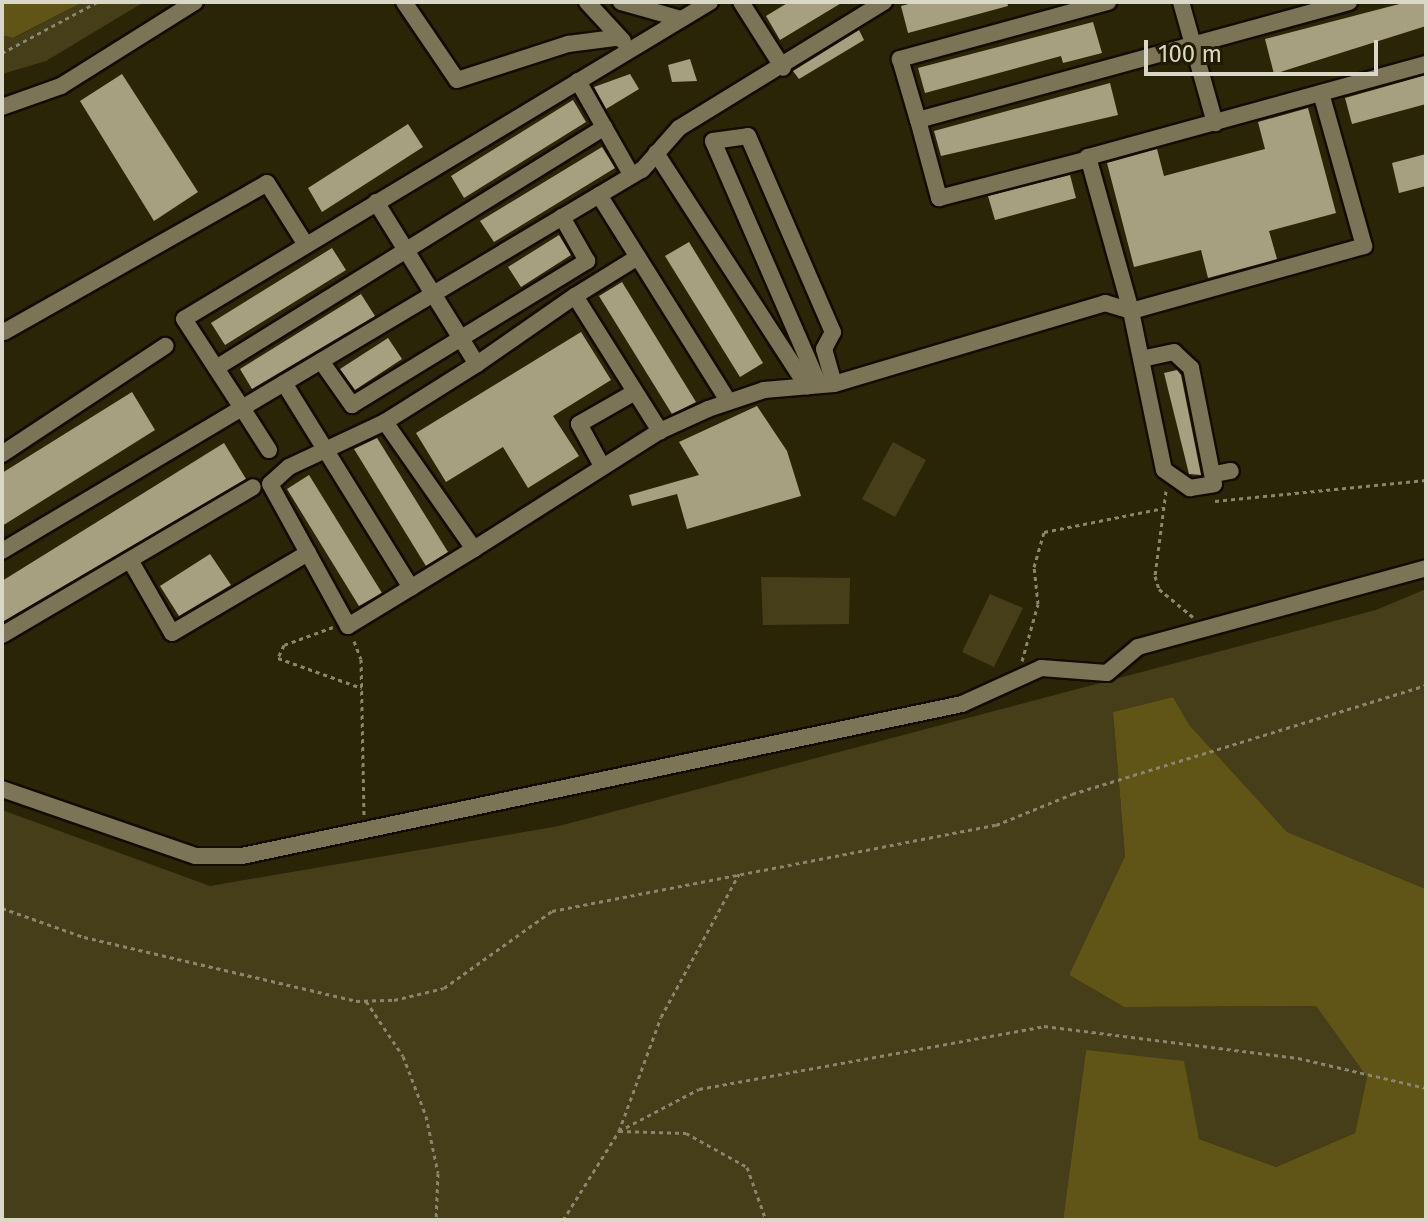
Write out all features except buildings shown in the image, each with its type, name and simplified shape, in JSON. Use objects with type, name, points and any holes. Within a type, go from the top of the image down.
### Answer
[{"type":"lane","points":[[2,107],[61,86],[195,2]]},
{"type":"lane","points":[[404,2],[457,80],[568,44],[615,38],[637,45]]},
{"type":"lane","points":[[587,2],[615,38]]},
{"type":"lane","points":[[621,2],[681,19]]},
{"type":"lane","points":[[269,450],[184,319],[710,2]]},
{"type":"lane","points":[[741,2],[783,68]]},
{"type":"lane","points":[[2,551],[632,176],[679,128],[783,68],[884,2]]},
{"type":"lane","points":[[1108,2],[900,59],[939,198],[1426,64]]},
{"type":"lane","points":[[1181,2],[1215,123]]},
{"type":"lane","points":[[918,120],[1349,2]]},
{"type":"lane","points":[[560,53],[637,45]]},
{"type":"lane","points":[[578,81],[632,176]]},
{"type":"lane","points":[[638,257],[385,422],[328,453],[289,467],[270,484],[348,626],[660,431],[729,402],[820,385],[1105,303],[1131,311],[1364,246],[1321,93]]},
{"type":"lane","points":[[216,368],[604,127]]},
{"type":"lane","points":[[748,136],[833,332],[824,349],[820,385],[713,141],[748,136]]},
{"type":"lane","points":[[656,153],[820,385]]},
{"type":"lane","points":[[1089,159],[1131,311],[1165,479],[1190,488],[1214,484],[1223,473],[1191,368],[1174,352],[1142,359]]},
{"type":"lane","points":[[4,332],[267,183],[306,245]]},
{"type":"lane","points":[[599,195],[729,402]]},
{"type":"lane","points":[[376,202],[477,364]]},
{"type":"lane","points":[[321,361],[352,405],[587,261],[562,217]]},
{"type":"lane","points":[[575,296],[660,431]]},
{"type":"lane","points":[[2,454],[165,346]]},
{"type":"lane","points":[[284,383],[411,588]]},
{"type":"lane","points":[[602,466],[579,424],[635,392]]},
{"type":"lane","points":[[385,422],[474,549]]},
{"type":"lane","points":[[2,635],[253,487]]},
{"type":"lane","points":[[130,560],[172,633],[308,553]]},
{"type":"lane","points":[[2,789],[196,856],[363,836],[962,704],[1041,668],[1107,673],[1138,647],[1426,568]]},
{"type":"path","points":[[2,53],[97,2]]},
{"type":"path","points":[[1165,479],[1177,497]]},
{"type":"path","points":[[1165,479],[1159,589],[1191,613],[1198,631]]},
{"type":"path","points":[[1209,502],[1426,480]]},
{"type":"path","points":[[1017,678],[1038,604],[1034,567],[1044,532],[1164,508]]},
{"type":"path","points":[[362,688],[278,658],[284,645],[322,628],[348,626],[362,688],[363,836]]},
{"type":"path","points":[[2,908],[84,937],[366,1001],[444,988],[552,911],[996,825],[1072,794],[1426,685]]},
{"type":"path","points":[[563,1220],[619,1131],[661,1017],[739,874]]},
{"type":"path","points":[[366,1001],[403,1056],[426,1116],[438,1173],[436,1220]]},
{"type":"path","points":[[619,1131],[699,1089],[1044,1026],[1298,1058],[1426,1088]]},
{"type":"path","points":[[619,1131],[686,1133],[747,1167],[766,1220]]},
{"type":"shaded area","points":[[2,2],[83,2],[13,38],[2,35]]},
{"type":"shaded area","points":[[83,2],[144,2],[46,61],[2,74],[2,35],[14,38]]},
{"type":"shaded area","points":[[893,442],[926,460],[895,517],[862,499]]},
{"type":"shaded area","points":[[761,577],[850,578],[849,624],[763,625]]},
{"type":"shaded area","points":[[1426,589],[1426,889],[1287,832],[1188,725],[1173,697],[1113,712],[1125,856],[1069,975],[1124,1007],[1316,1006],[1367,1077],[1355,1133],[1276,1167],[1199,1139],[1086,1050],[1063,1220],[2,1220],[2,810],[210,886],[559,826],[1376,610]]},
{"type":"shaded area","points":[[990,594],[1023,608],[994,667],[962,652]]},
{"type":"shaded area","points":[[1173,697],[1189,725],[1287,832],[1426,889],[1426,1220],[1063,1220],[1086,1050],[1184,1061],[1199,1139],[1276,1167],[1355,1133],[1367,1077],[1316,1006],[1124,1007],[1069,975],[1125,856],[1113,712]]}]
